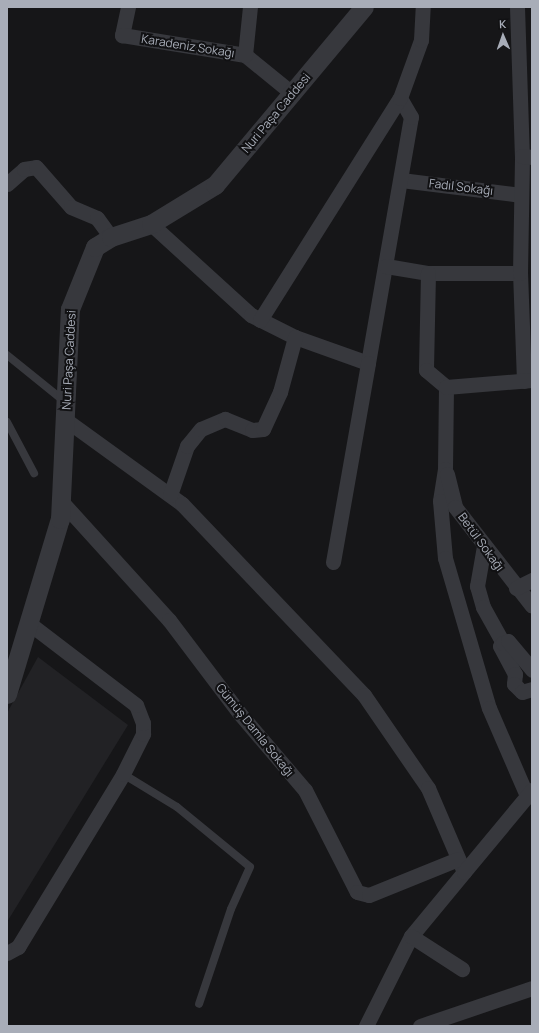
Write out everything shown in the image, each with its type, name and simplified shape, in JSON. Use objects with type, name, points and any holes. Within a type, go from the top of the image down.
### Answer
[{"type":"street","name":"Karadeniz Sokağı","points":[[128,7],[122,35],[244,55],[293,94]]},
{"type":"street","points":[[244,55],[250,7]]},
{"type":"street","name":"Nuri Paşa Caddesi","points":[[7,694],[30,624],[60,519],[70,309],[95,247],[111,237],[151,224],[215,185],[293,94],[364,7]]},
{"type":"street","points":[[260,320],[400,98],[421,40],[423,7]]},
{"type":"street","points":[[428,273],[426,370],[446,387],[528,380],[520,273],[521,195],[527,157],[517,7]]},
{"type":"street","points":[[333,562],[401,180],[410,117],[400,98]]},
{"type":"street","points":[[7,184],[24,169],[36,167],[71,207],[97,218],[111,237]]},
{"type":"street","name":"Fadıl Sokağı","points":[[401,180],[521,195]]},
{"type":"street","points":[[151,224],[260,320],[295,337],[368,363]]},
{"type":"street","points":[[386,266],[428,273],[520,273]]},
{"type":"street","points":[[170,495],[187,446],[201,428],[224,419],[252,430],[263,429],[280,392],[295,337]]},
{"type":"street","points":[[446,387],[445,469],[440,500],[445,558],[489,708],[530,793]]},
{"type":"street","points":[[66,411],[170,495],[364,695],[428,788],[461,866],[411,936],[366,1026]]},
{"type":"street","name":"Betül Sokağı","points":[[445,469],[455,507],[516,588],[532,606]]},
{"type":"street","name":"Gümüş Damla Sokağı","points":[[61,501],[169,620],[240,714],[305,790],[357,892],[369,895],[461,866],[530,793]]},
{"type":"street","points":[[484,546],[477,586],[503,643]]},
{"type":"street","points":[[516,588],[532,580]]},
{"type":"street","points":[[7,954],[18,947],[124,774],[143,734],[144,723],[136,705],[30,624]]},
{"type":"street","points":[[532,670],[508,641],[500,646],[515,674],[518,689],[532,689]]},
{"type":"street","points":[[411,936],[462,969]]},
{"type":"street","points":[[420,1026],[532,988]]},
{"type":"lane","points":[[7,355],[66,411]]},
{"type":"lane","points":[[7,422],[34,472]]},
{"type":"lane","points":[[124,774],[177,807],[250,867],[230,909],[199,1004]]},
{"type":"shaded area","points":[[38,657],[128,725],[7,922],[7,713]]}]
